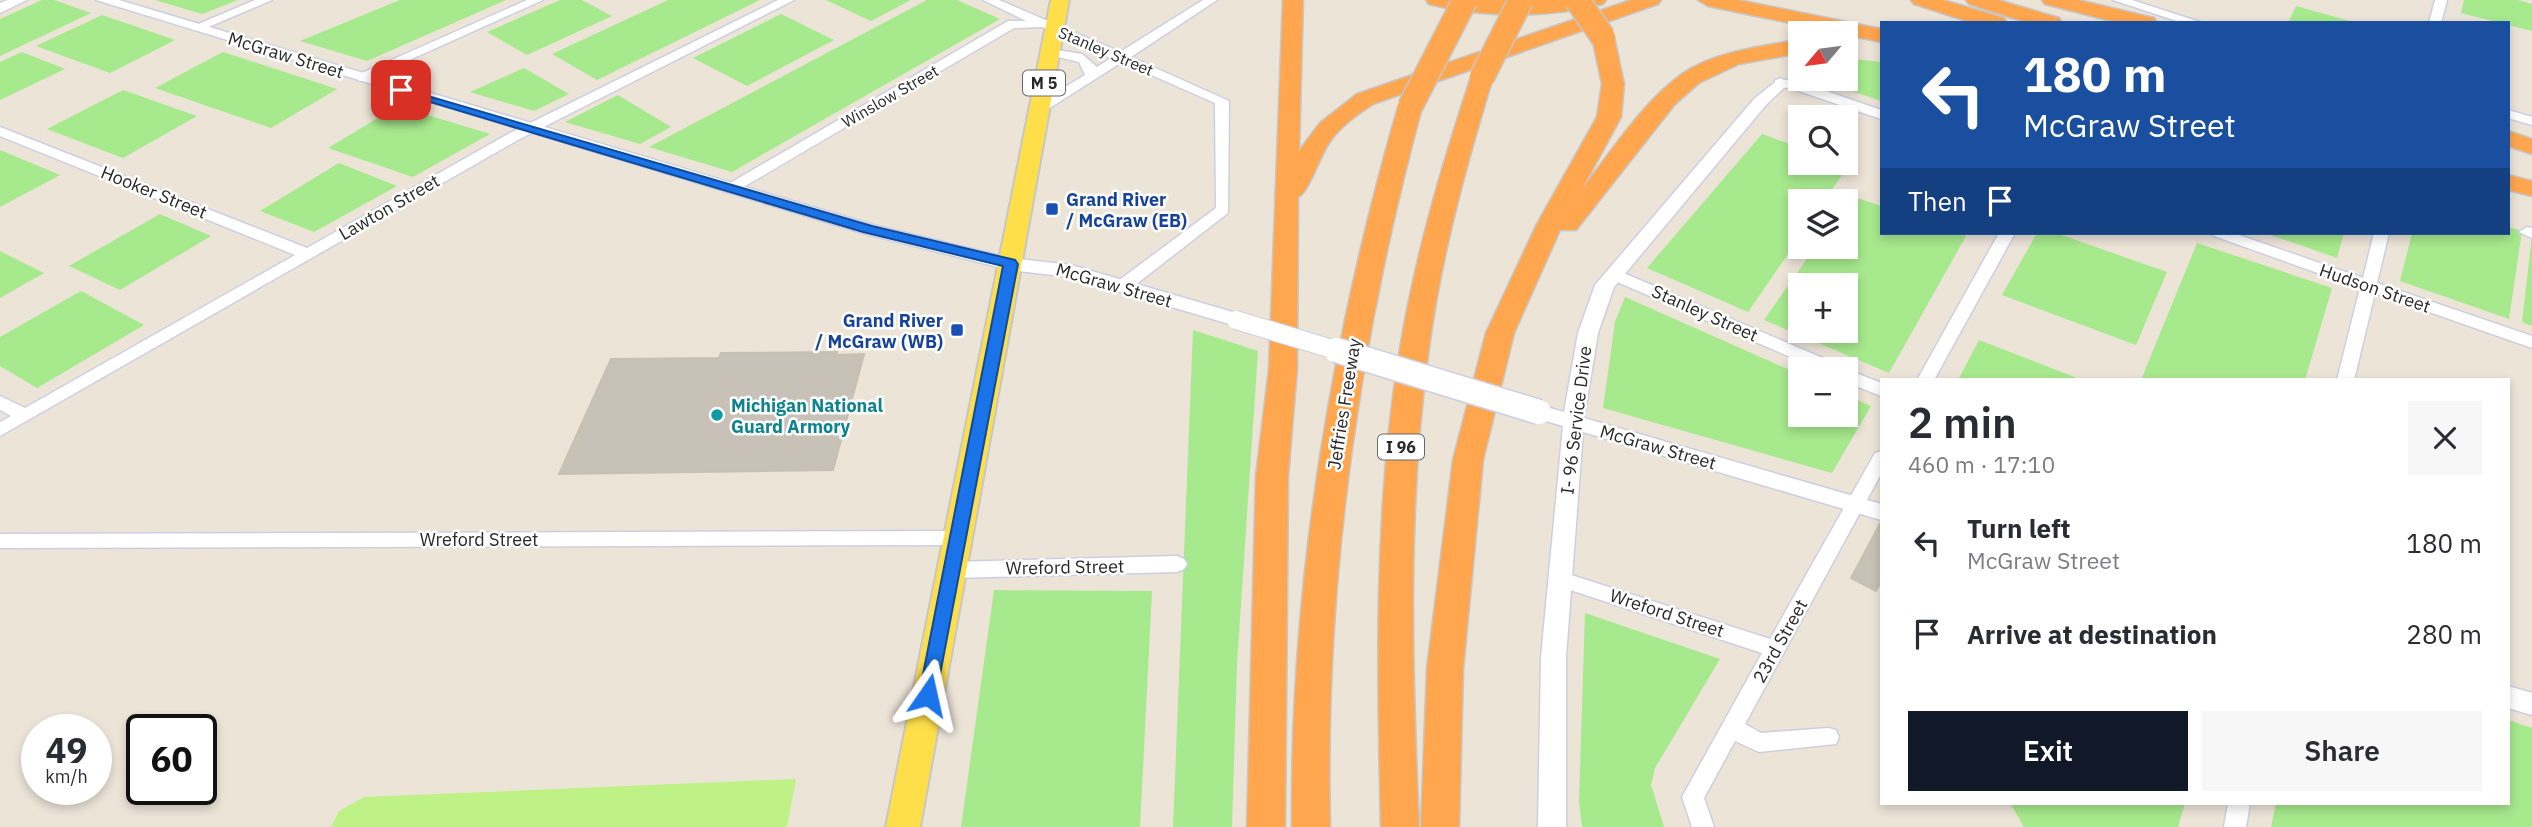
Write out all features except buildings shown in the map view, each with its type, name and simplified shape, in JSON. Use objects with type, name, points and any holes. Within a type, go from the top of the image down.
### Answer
[{"type":"highway","points":[[1266,827],[1272,476],[1283,369],[1284,210],[1293,0]]},
{"type":"highway","points":[[1436,0],[1514,8],[1552,8],[1596,0]]},
{"type":"highway","name":"Jeffries Freeway","points":[[1311,827],[1310,738],[1326,519],[1340,418],[1367,268],[1410,107],[1465,0]]},
{"type":"highway","name":"I 96","points":[[1400,827],[1394,568],[1401,443],[1426,268],[1442,199],[1482,77],[1521,0]]},
{"type":"highway","points":[[1440,827],[1445,669],[1468,460],[1500,333],[1550,224],[1609,117],[1613,85],[1603,37],[1577,0]]},
{"type":"highway","points":[[1284,210],[1319,136],[1345,112],[1366,99],[1651,0]]},
{"type":"highway","points":[[1922,0],[1990,21]]},
{"type":"highway","points":[[1976,0],[2044,21]]},
{"type":"highway","points":[[2052,0],[2141,13]]},
{"type":"highway","points":[[2075,0],[2141,13]]},
{"type":"highway","points":[[1711,1],[1880,36]]},
{"type":"highway","points":[[1858,46],[1880,47]]},
{"type":"highway","points":[[1538,255],[1564,228],[1667,99],[1684,83],[1733,58],[1788,48]]},
{"type":"highway","points":[[2510,139],[2532,147]]},
{"type":"highway","points":[[2510,162],[2532,169]]},
{"type":"highway","points":[[2510,183],[2532,189]]},
{"type":"highway","points":[[2510,196],[2532,202]]},
{"type":"main road","name":"M 5","points":[[903,827],[1060,0]]},
{"type":"street","points":[[0,9],[20,0]]},
{"type":"street","name":"McGraw Street","points":[[103,0],[868,229],[1010,264],[1047,266],[1125,285],[1573,423],[1880,513]]},
{"type":"street","points":[[195,28],[266,0]]},
{"type":"street","points":[[360,78],[537,0]]},
{"type":"street","name":"Lawton Street","points":[[0,430],[529,128],[788,0]]},
{"type":"street","name":"Stanley Street","points":[[989,0],[1222,101],[1223,210],[1125,285]]},
{"type":"street","points":[[1040,108],[1211,0]]},
{"type":"street","points":[[2119,0],[2141,13],[2186,21]]},
{"type":"street","points":[[2436,21],[2441,0]]},
{"type":"street","name":"Winslow Street","points":[[730,189],[1012,24],[1024,22],[1055,28]]},
{"type":"street","points":[[1050,51],[1086,61],[1091,66],[1092,76]]},
{"type":"street","points":[[1780,83],[1795,85],[1880,115]]},
{"type":"street","name":"I- 96 Service Drive","points":[[1552,827],[1559,579],[1573,423],[1591,314],[1605,285],[1614,274],[1760,102],[1780,83]]},
{"type":"street","points":[[2510,115],[2532,121]]},
{"type":"street","name":"Hooker Street","points":[[0,131],[308,254]]},
{"type":"street","points":[[1926,378],[2006,235]]},
{"type":"street","name":"Hudson Street","points":[[2225,235],[2532,342]]},
{"type":"street","points":[[2346,378],[2382,235]]},
{"type":"street","name":"Stanley Street","points":[[1614,274],[1805,357]]},
{"type":"street","points":[[1858,380],[1880,390]]},
{"type":"street","points":[[0,402],[26,416]]},
{"type":"street","name":"23rd Street","points":[[1703,827],[1693,797],[1880,460]]},
{"type":"street","name":"Wreford Street","points":[[0,541],[959,538]]},
{"type":"street","name":"Wreford Street","points":[[952,570],[1177,564]]},
{"type":"street","name":"Wreford Street","points":[[1559,579],[1775,649]]},
{"type":"street","points":[[2510,698],[2532,704]]},
{"type":"street","points":[[1732,728],[1759,743],[1828,737]]},
{"type":"street","points":[[2235,827],[2239,805]]},
{"type":"green space","points":[[42,0],[54,0],[91,13],[0,56],[0,19]]},
{"type":"green space","points":[[155,0],[238,0],[202,14]]},
{"type":"green space","points":[[400,0],[506,0],[367,61],[300,41]]},
{"type":"green space","points":[[560,0],[582,0],[612,16],[527,55],[487,32]]},
{"type":"green space","points":[[668,0],[760,0],[597,80],[552,54]]},
{"type":"green space","points":[[826,0],[911,0],[871,21]]},
{"type":"green space","points":[[927,0],[957,0],[1000,19],[732,172],[649,147]]},
{"type":"green space","points":[[2464,0],[2518,0],[2532,4],[2532,31],[2510,25],[2510,21],[2493,21],[2461,13]]},
{"type":"green space","points":[[2296,6],[2350,21],[2289,21]]},
{"type":"green space","points":[[781,14],[834,40],[747,86],[693,58]]},
{"type":"green space","points":[[102,15],[175,40],[110,73],[36,46]]},
{"type":"green space","points":[[22,52],[65,69],[0,100],[0,62]]},
{"type":"green space","points":[[223,52],[337,89],[271,128],[155,88]]},
{"type":"green space","points":[[1858,59],[1880,62],[1880,101],[1851,91],[1858,91]]},
{"type":"green space","points":[[524,68],[569,94],[534,111],[470,92]]},
{"type":"green space","points":[[123,90],[197,116],[123,158],[47,129]]},
{"type":"green space","points":[[618,95],[671,127],[640,144],[565,122]]},
{"type":"green space","points":[[398,106],[490,134],[413,177],[328,148]]},
{"type":"green space","points":[[1762,134],[1788,143],[1788,175],[1842,175],[1832,189],[1788,189],[1788,254],[1748,312],[1647,268]]},
{"type":"green space","points":[[0,150],[60,175],[0,207]]},
{"type":"green space","points":[[339,163],[397,186],[314,232],[260,211]]},
{"type":"green space","points":[[1858,198],[1880,206],[1880,235],[1966,236],[1889,373],[1858,360],[1858,357],[1851,357],[1818,343],[1858,343],[1858,273],[1797,273],[1807,259],[1858,259]]},
{"type":"green space","points":[[160,214],[211,236],[120,290],[69,266]]},
{"type":"green space","points":[[2510,228],[2522,231],[2509,319],[2400,281],[2412,235],[2510,235]]},
{"type":"green space","points":[[2036,235],[2062,235],[2167,272],[2136,345],[2002,295]]},
{"type":"green space","points":[[2271,235],[2343,235],[2337,258]]},
{"type":"green space","points":[[2532,236],[2532,326],[2522,322]]},
{"type":"green space","points":[[2197,243],[2332,288],[2306,378],[2142,378]]},
{"type":"green space","points":[[0,251],[44,273],[0,298]]},
{"type":"green space","points":[[1788,286],[1788,330],[1764,320]]},
{"type":"green space","points":[[81,291],[144,325],[37,388],[0,366],[0,337]]},
{"type":"green space","points":[[1625,297],[1788,369],[1788,427],[1858,427],[1858,400],[1871,406],[1832,473],[1603,408],[1615,322]]},
{"type":"green space","points":[[1193,330],[1258,351],[1237,664],[1232,827],[1173,827]]},
{"type":"green space","points":[[1979,340],[2077,378],[1959,378]]},
{"type":"green space","points":[[994,590],[1152,591],[1140,827],[961,827]]},
{"type":"green space","points":[[1585,613],[1720,659],[1655,768],[1651,785],[1664,827],[1582,827],[1579,801]]},
{"type":"green space","points":[[2510,721],[2532,728],[2532,827],[2271,827],[2276,805],[2510,805]]},
{"type":"green space","points":[[796,779],[787,827],[331,827],[339,811],[364,797]]},
{"type":"green space","points":[[2011,805],[2184,805],[2178,827],[2024,827]]},
{"type":"place","name":"Grand River / McGraw (EB)","points":[[1052,209]]},
{"type":"place","name":"Grand River / McGraw (WB)","points":[[957,330]]},
{"type":"place","name":"Michigan National Guard Armory","points":[[717,415]]},
{"type":"route","points":[[401,90],[868,229],[1010,264],[928,695]]}]
